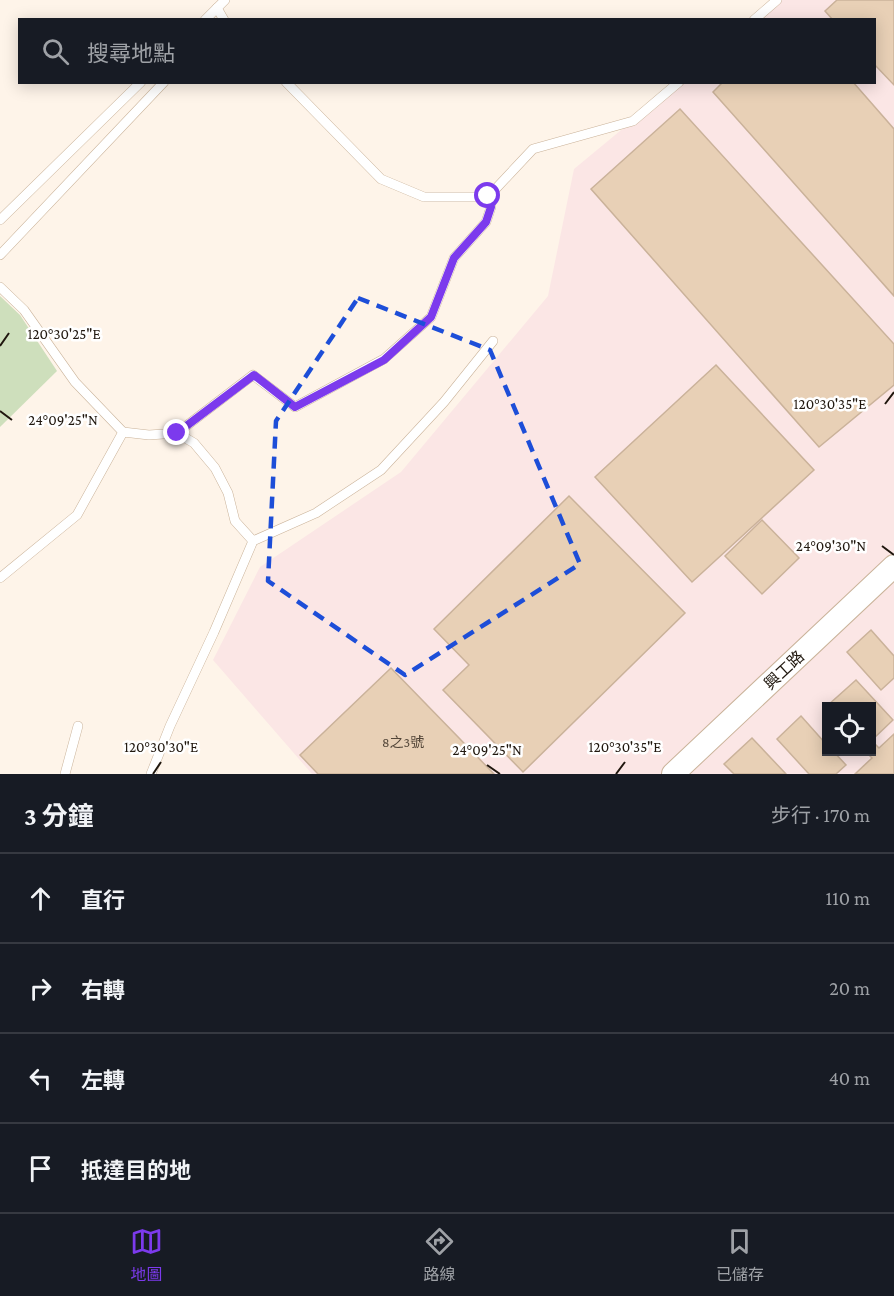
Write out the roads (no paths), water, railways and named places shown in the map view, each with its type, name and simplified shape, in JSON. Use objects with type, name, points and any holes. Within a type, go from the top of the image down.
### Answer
[{"type":"street","name":"興工路","points":[[673,774],[894,566]]},
{"type":"lane","points":[[207,18],[225,0]]},
{"type":"lane","points":[[756,18],[777,0]]},
{"type":"lane","points":[[217,8],[223,18]]},
{"type":"lane","points":[[0,220],[139,84]]},
{"type":"lane","points":[[0,255],[162,84]]},
{"type":"lane","points":[[288,84],[381,179],[424,197],[488,196],[533,149],[633,121],[676,84]]},
{"type":"lane","points":[[0,287],[24,310],[75,382],[123,432],[149,435],[177,433],[254,375],[295,407],[384,360],[431,317],[454,258],[486,222],[491,207],[488,196]]},
{"type":"lane","points":[[151,774],[170,726],[253,541],[316,513],[381,470],[444,402],[493,341]]},
{"type":"lane","points":[[0,578],[77,515],[123,432]]},
{"type":"lane","points":[[177,433],[194,443],[215,468],[228,494],[235,521],[253,541]]},
{"type":"lane","points":[[65,774],[78,726]]}]
